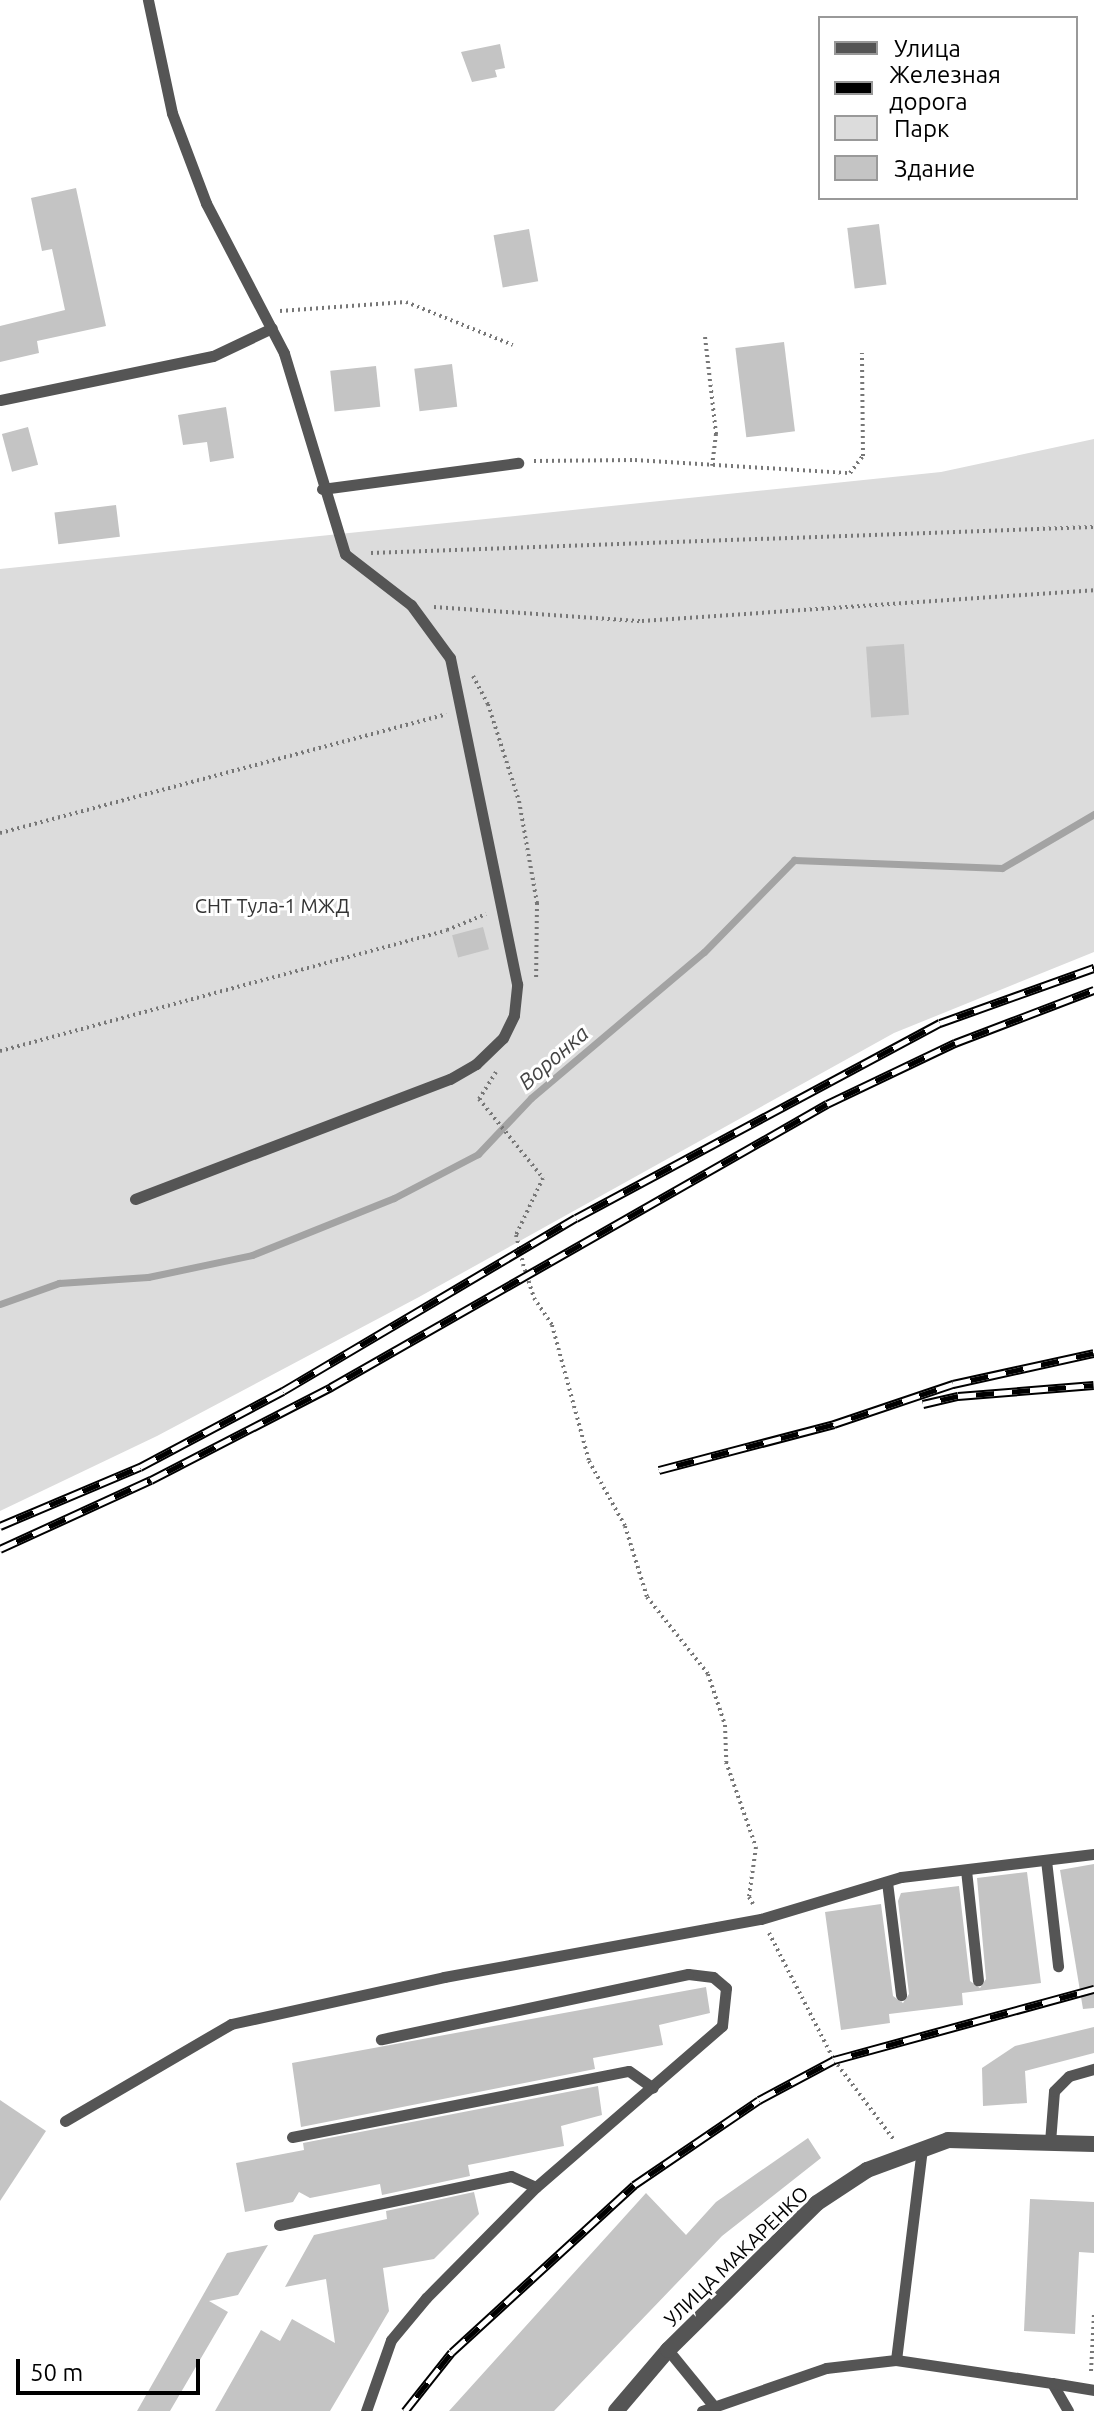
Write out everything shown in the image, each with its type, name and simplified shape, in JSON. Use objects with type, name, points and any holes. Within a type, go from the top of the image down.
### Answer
[{"type":"street","name":"УЛИЦА МАКАРЕНКО","points":[[616,2411],[668,2350],[817,2203],[867,2170],[948,2140],[1094,2144]]},
{"type":"lane","points":[[135,1199],[421,1093],[476,1064],[503,1038],[514,1015],[517,984],[504,900],[458,711],[450,658],[411,605],[345,554],[322,489],[284,353],[206,203],[177,126],[148,0]]},
{"type":"lane","points":[[0,400],[213,356],[272,328]]},
{"type":"lane","points":[[322,489],[518,463]]},
{"type":"lane","points":[[65,2121],[231,2024],[444,1977],[761,1919],[887,1882],[1094,1854]]},
{"type":"lane","points":[[1046,1860],[1058,1966]]},
{"type":"lane","points":[[966,1870],[978,1980]]},
{"type":"lane","points":[[887,1882],[901,1995]]},
{"type":"lane","points":[[366,2411],[391,2340],[536,2187],[722,2026],[726,1988],[713,1977],[688,1974],[381,2039]]},
{"type":"lane","points":[[1050,2142],[1054,2091],[1069,2076],[1094,2069]]},
{"type":"lane","points":[[292,2137],[629,2071],[653,2088]]},
{"type":"lane","points":[[896,2360],[922,2148]]},
{"type":"lane","points":[[279,2225],[511,2176],[536,2187]]},
{"type":"lane","points":[[668,2350],[707,2407],[826,2368],[896,2360],[1092,2390]]},
{"type":"lane","points":[[1052,2383],[1068,2411]]},
{"type":"path","points":[[265,314],[318,305],[399,301],[429,307],[513,345]]},
{"type":"path","points":[[705,337],[716,434],[711,466]]},
{"type":"path","points":[[518,463],[559,458],[850,473],[863,456],[862,353]]},
{"type":"path","points":[[345,554],[1094,527]]},
{"type":"path","points":[[411,605],[642,621],[1094,590]]},
{"type":"path","points":[[450,658],[480,686],[519,801],[537,903],[537,972]]},
{"type":"path","points":[[0,833],[458,711]]},
{"type":"path","points":[[0,1051],[447,930],[484,916],[504,900]]},
{"type":"path","points":[[479,1099],[543,1178],[516,1235],[523,1264],[534,1298],[552,1325],[589,1461],[631,1539],[647,1597],[708,1674],[725,1725],[726,1762],[756,1847],[749,1897],[834,2060],[905,2155]]},
{"type":"path","points":[[1092,2390],[1094,2313]]},
{"type":"green space","name":"СНТ Тула-1 МЖД","points":[[1094,439],[1094,952],[894,1033],[419,1297],[157,1436],[0,1511],[0,569],[941,472]]},
{"type":"building","points":[[500,44],[505,68],[495,70],[497,77],[472,82],[461,52]]},
{"type":"building","points":[[76,188],[106,326],[37,341],[39,353],[0,362],[0,326],[65,310],[52,249],[42,251],[31,198]]},
{"type":"building","points":[[879,224],[886,285],[855,288],[847,228]]},
{"type":"building","points":[[529,229],[538,281],[503,287],[494,235]]},
{"type":"building","points":[[784,342],[795,431],[746,437],[735,348]]},
{"type":"building","points":[[452,364],[457,407],[420,411],[414,369]]},
{"type":"building","points":[[376,366],[380,407],[335,412],[330,371]]},
{"type":"building","points":[[226,407],[234,458],[210,462],[207,442],[183,445],[178,415]]},
{"type":"building","points":[[28,427],[38,465],[12,472],[2,434]]},
{"type":"building","points":[[116,505],[120,537],[58,544],[54,513]]},
{"type":"building","points":[[904,644],[909,715],[871,717],[866,647]]},
{"type":"building","points":[[483,927],[489,949],[458,957],[452,935]]},
{"type":"building","points":[[1094,1864],[1094,2008],[1083,2009],[1060,1870]]},
{"type":"building","points":[[1027,1872],[1041,1983],[962,1993],[963,2005],[889,2014],[890,2023],[841,2030],[825,1912],[881,1904],[893,1996],[903,2003],[909,1994],[898,1901],[901,1893],[959,1886],[970,1981],[980,1988],[986,1979],[977,1878]]},
{"type":"building","points":[[706,1987],[710,2013],[659,2025],[663,2045],[593,2058],[595,2069],[301,2127],[292,2063]]},
{"type":"building","points":[[1094,2027],[1094,2053],[1025,2071],[1027,2103],[983,2106],[982,2068],[1015,2046]]},
{"type":"building","points":[[598,2086],[602,2115],[561,2126],[564,2146],[468,2165],[470,2176],[382,2195],[380,2184],[310,2198],[299,2192],[293,2202],[245,2212],[236,2163],[304,2150],[303,2143]]},
{"type":"building","points":[[0,2100],[46,2131],[0,2201]]},
{"type":"building","points":[[808,2138],[821,2158],[722,2236],[554,2411],[449,2411],[646,2193],[686,2235],[716,2202]]},
{"type":"building","points":[[474,2192],[479,2214],[434,2259],[383,2268],[389,2311],[330,2411],[215,2411],[261,2330],[280,2341],[292,2319],[335,2343],[326,2279],[285,2287],[314,2235],[387,2219],[386,2211]]},
{"type":"building","points":[[1030,2199],[1094,2202],[1094,2253],[1079,2252],[1075,2334],[1024,2331]]},
{"type":"building","points":[[268,2245],[238,2295],[209,2301],[228,2312],[170,2411],[137,2411],[227,2253]]},
{"type":"waterway","name":"Воронка","points":[[0,1304],[59,1283],[148,1277],[252,1255],[394,1198],[478,1154],[531,1098],[704,952],[794,860],[1002,868],[1094,814]]},
{"type":"railway","points":[[0,1526],[140,1467],[283,1391],[576,1218],[940,1023],[1094,968]]},
{"type":"railway","points":[[0,1549],[151,1480],[331,1387],[827,1104],[955,1043],[1094,990]]},
{"type":"railway","points":[[659,1470],[834,1424],[953,1384],[1094,1353]]},
{"type":"railway","points":[[923,1404],[958,1396],[1094,1385]]},
{"type":"railway","points":[[405,2411],[452,2352],[634,2185],[759,2100],[834,2060],[1094,1989]]}]
